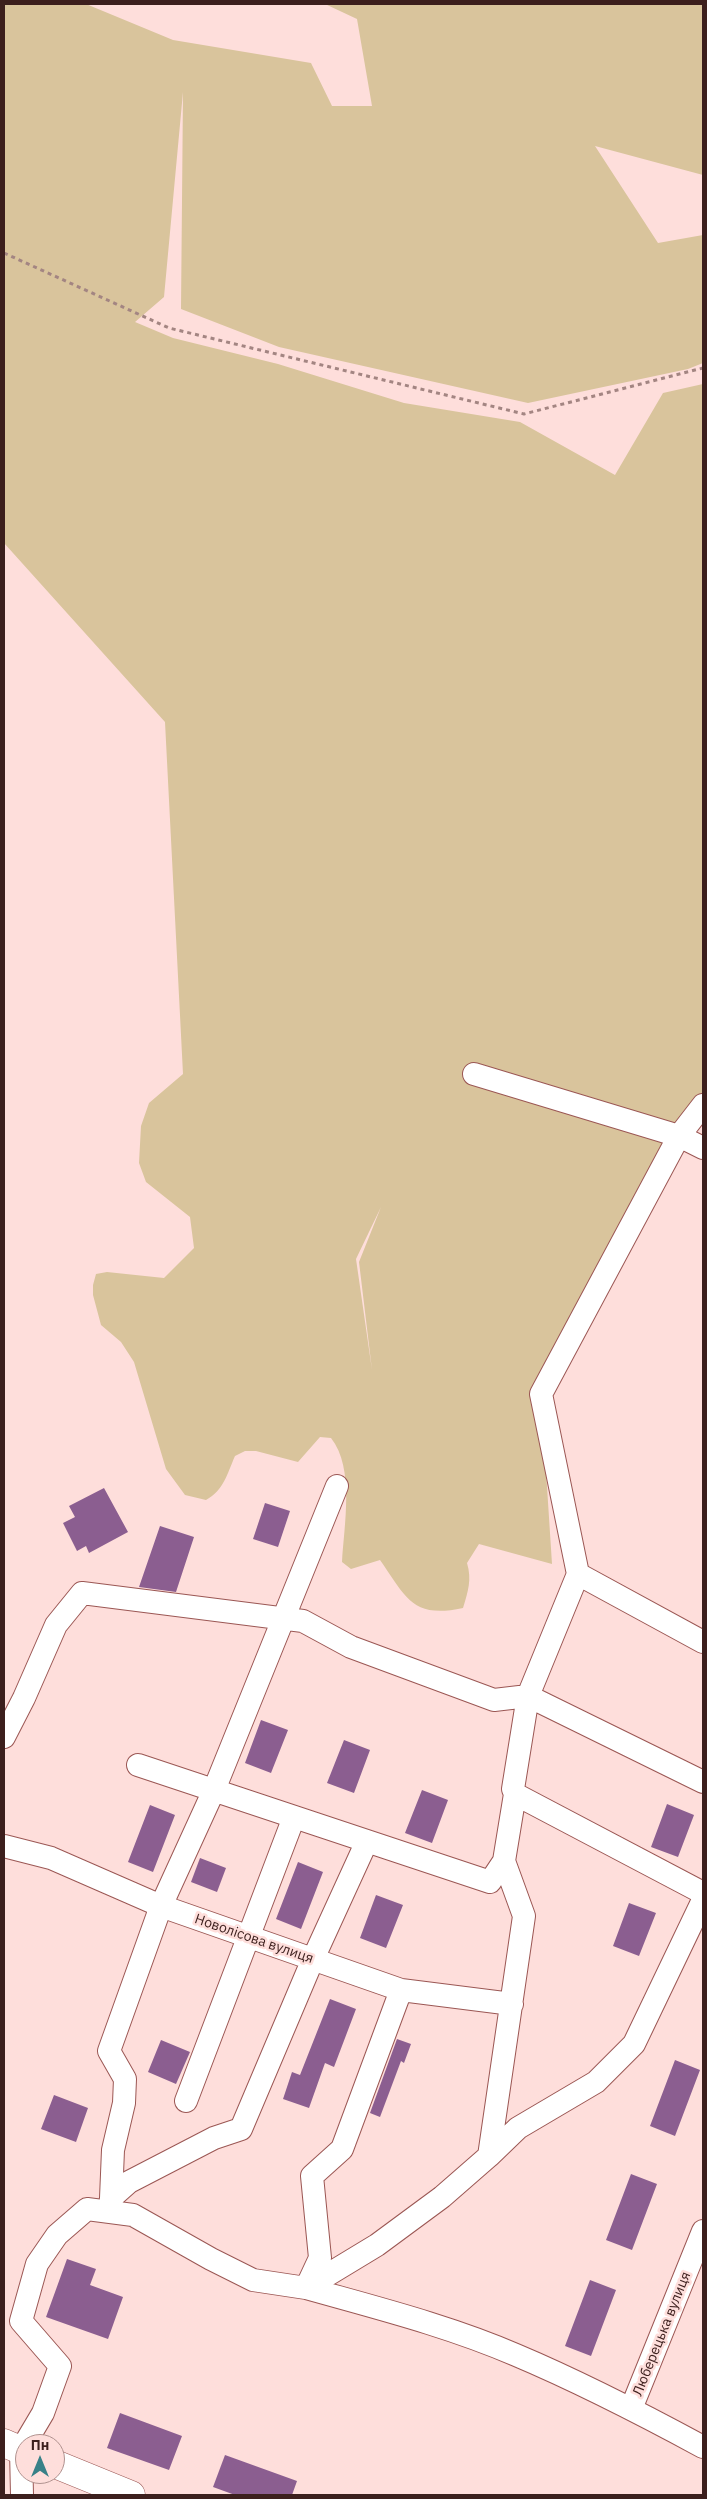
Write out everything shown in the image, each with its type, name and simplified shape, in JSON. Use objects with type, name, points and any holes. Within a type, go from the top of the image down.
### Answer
[{"type":"main road","points":[[65,2468],[131,2495]]},
{"type":"street","points":[[474,1074],[679,1136],[703,1148]]},
{"type":"street","points":[[138,1765],[490,1882],[504,1861],[528,1696],[578,1574],[541,1394],[679,1136],[703,1105]]},
{"type":"street","points":[[110,2205],[113,2150],[124,2103],[125,2079],[108,2051],[161,1906],[214,1790],[337,1486]]},
{"type":"street","points":[[578,1574],[703,1642]]},
{"type":"street","points":[[4,1737],[24,1698],[56,1626],[82,1593],[303,1621],[351,1647],[494,1700],[528,1696],[703,1782]]},
{"type":"street","points":[[515,1794],[703,1893]]},
{"type":"street","points":[[186,2101],[294,1817]]},
{"type":"street","points":[[110,2205],[129,2182],[214,2138],[241,2129],[313,1959],[368,1841]]},
{"type":"street","name":"Новолісова вулиця","points":[[4,1846],[50,1858],[161,1906],[401,1990],[512,2004]]},
{"type":"street","points":[[489,2156],[524,1916],[504,1861]]},
{"type":"street","points":[[306,2288],[377,2245],[442,2196],[489,2156],[518,2128],[596,2082],[634,2044],[703,1900]]},
{"type":"street","points":[[306,2288],[320,2258],[312,2176],[342,2148],[401,1990]]},
{"type":"street","points":[[27,2434],[43,2413],[60,2366],[21,2321],[38,2264],[57,2234],[87,2210],[110,2205],[133,2214],[211,2259],[254,2280],[306,2288],[413,2318],[515,2354],[631,2409],[703,2447]]},
{"type":"street","name":"Люберецька вулиця","points":[[631,2409],[703,2230]]},
{"type":"path","points":[[4,253],[169,328],[524,414],[703,368]]},
{"type":"shaded area","points":[[4,4],[86,4],[173,40],[311,63],[332,106],[372,106],[357,19],[325,4],[703,4],[703,175],[595,146],[658,243],[703,235],[703,363],[688,369],[528,403],[279,347],[181,309],[183,92],[164,297],[135,322],[173,338],[278,364],[404,403],[520,422],[615,475],[663,393],[703,384],[703,1105],[541,1394],[552,1564],[479,1544],[467,1563],[469,1580],[463,1608],[446,1611],[432,1610],[412,1602],[397,1585],[380,1560],[351,1569],[342,1562],[346,1515],[346,1481],[338,1450],[331,1438],[320,1437],[298,1462],[256,1451],[245,1451],[235,1456],[224,1481],[212,1496],[206,1500],[185,1495],[166,1469],[134,1362],[121,1342],[101,1325],[93,1295],[96,1274],[107,1272],[164,1278],[194,1248],[190,1217],[146,1182],[139,1163],[141,1126],[149,1103],[183,1074],[165,722],[4,543]],"holes":[[[381,1207],[359,1262],[372,1370],[356,1259]]]},
{"type":"building","points":[[104,1488],[128,1532],[89,1553],[86,1546],[77,1551],[63,1523],[75,1517],[69,1506]]},
{"type":"building","points":[[265,1503],[290,1511],[278,1547],[253,1539]]},
{"type":"building","points":[[160,1526],[194,1537],[176,1592],[139,1587]]},
{"type":"building","points":[[261,1720],[288,1730],[271,1773],[245,1763]]},
{"type":"building","points":[[344,1740],[370,1750],[354,1793],[327,1783]]},
{"type":"building","points":[[422,1790],[448,1800],[432,1843],[405,1833]]},
{"type":"building","points":[[667,1804],[694,1815],[678,1857],[651,1847]]},
{"type":"building","points":[[150,1805],[175,1815],[153,1872],[128,1862]]},
{"type":"building","points":[[200,1858],[226,1868],[217,1892],[191,1882]]},
{"type":"building","points":[[298,1862],[323,1872],[301,1929],[276,1919]]},
{"type":"building","points":[[376,1895],[403,1905],[386,1948],[360,1938]]},
{"type":"building","points":[[629,1903],[656,1913],[639,1956],[613,1946]]},
{"type":"building","points":[[330,1999],[356,2009],[334,2067],[325,2063],[309,2108],[283,2099],[292,2072],[300,2075]]},
{"type":"building","points":[[397,2039],[411,2044],[404,2063],[401,2061],[380,2117],[370,2113]]},
{"type":"building","points":[[161,2040],[190,2052],[176,2084],[148,2072]]},
{"type":"building","points":[[675,2060],[700,2070],[675,2136],[650,2126]]},
{"type":"building","points":[[54,2095],[88,2108],[76,2142],[41,2129]]},
{"type":"building","points":[[631,2174],[657,2184],[632,2250],[606,2240]]},
{"type":"building","points":[[67,2259],[96,2269],[90,2285],[123,2297],[108,2339],[46,2317]]},
{"type":"building","points":[[590,2280],[616,2290],[591,2356],[565,2346]]},
{"type":"building","points":[[120,2413],[182,2436],[169,2470],[107,2448]]},
{"type":"building","points":[[225,2455],[297,2481],[292,2495],[235,2495],[213,2487]]}]
